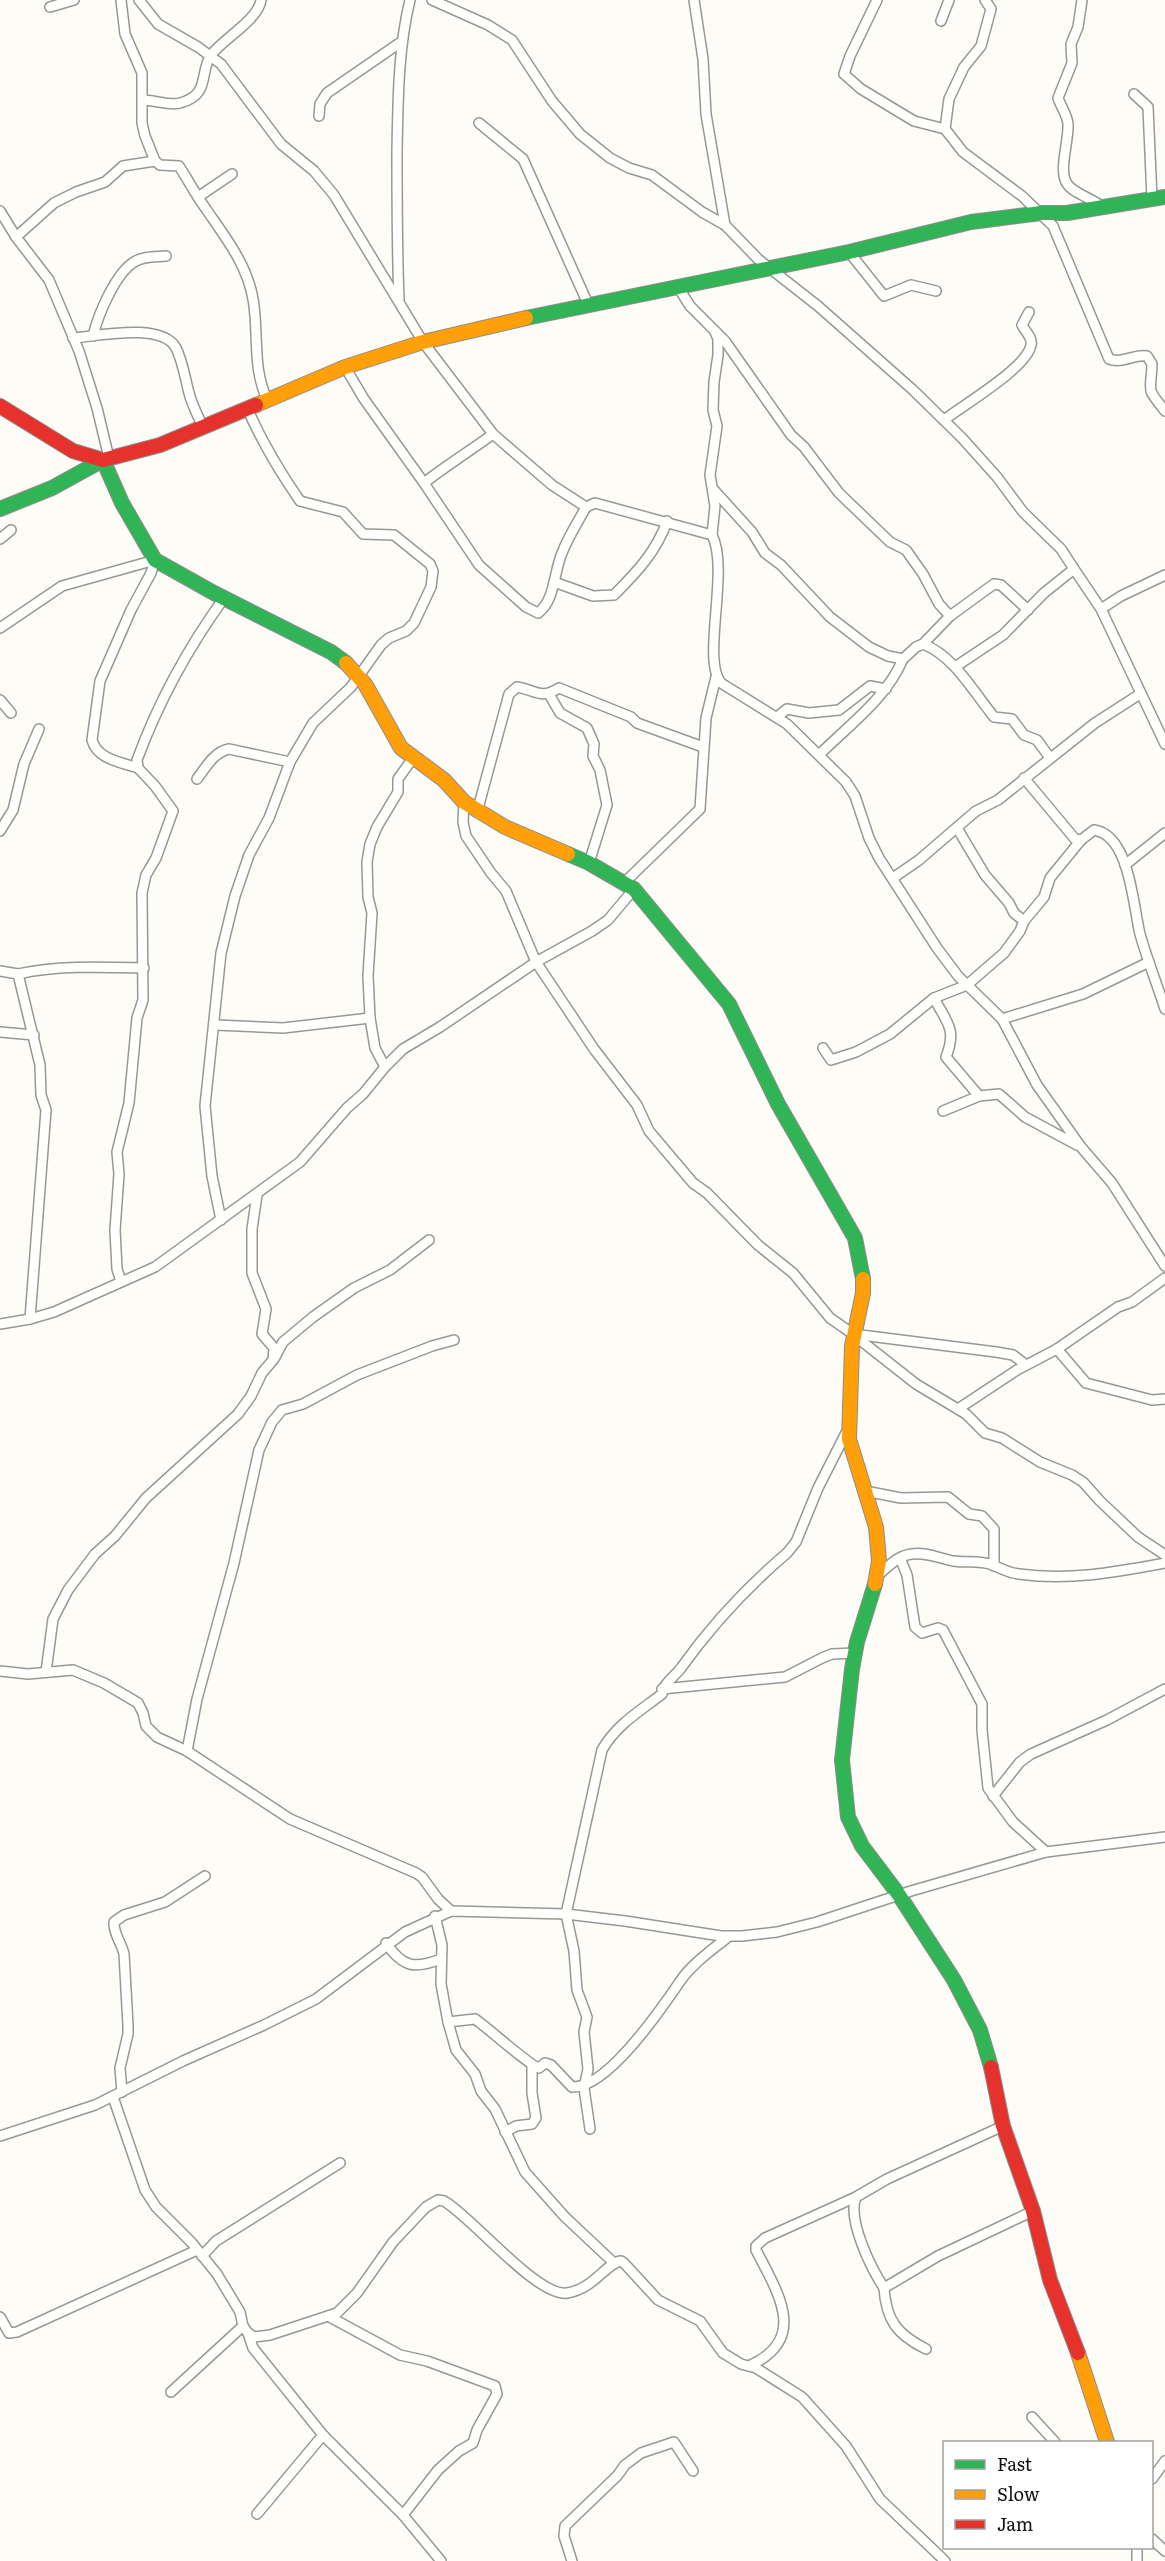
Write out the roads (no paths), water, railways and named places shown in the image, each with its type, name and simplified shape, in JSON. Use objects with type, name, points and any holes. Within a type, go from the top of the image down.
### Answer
[{"type":"street","points":[[50,7],[74,0]]},
{"type":"street","points":[[121,0],[125,34],[142,74],[142,123],[155,161],[160,165],[179,166],[241,263],[253,297],[259,377],[267,399]]},
{"type":"street","points":[[139,0],[158,24],[221,64],[281,144],[314,171],[334,195],[423,342],[493,434],[552,485],[586,507]]},
{"type":"street","points":[[143,100],[180,104],[192,97],[202,88],[206,80],[205,71],[211,56],[256,11],[261,0]]},
{"type":"street","points":[[400,302],[397,248],[401,42],[410,0]]},
{"type":"street","points":[[432,0],[488,25],[512,40],[564,116],[596,147],[629,168],[652,175],[702,212],[725,225],[758,259],[818,306],[944,420],[997,477],[1023,512],[1061,549],[1074,568],[1101,609],[1165,744]]},
{"type":"street","points":[[694,0],[703,59],[706,114],[725,225]]},
{"type":"street","points":[[877,0],[850,56],[844,74],[861,89],[914,121],[945,129],[963,152],[1041,213],[1053,226],[1109,359],[1118,362],[1137,355],[1147,356],[1152,364],[1149,391],[1165,411]]},
{"type":"street","points":[[941,21],[949,0]]},
{"type":"street","points":[[1082,0],[1078,27],[1071,44],[1072,63],[1059,98],[1068,126],[1064,171],[1065,181],[1070,187],[1101,206]]},
{"type":"street","points":[[945,129],[946,111],[956,81],[981,46],[986,33],[991,9],[989,1]]},
{"type":"street","points":[[320,116],[320,104],[327,93],[401,42]]},
{"type":"street","points":[[0,509],[52,488],[106,459],[160,445],[345,367],[423,342],[588,304],[849,252],[971,222],[1041,213],[1067,213],[1158,198],[1148,107],[1134,94]]},
{"type":"street","points":[[479,123],[523,159],[588,304]]},
{"type":"street","points":[[16,237],[54,203],[105,182],[123,166],[155,161]]},
{"type":"street","points":[[198,197],[232,174]]},
{"type":"street","points":[[0,211],[16,237],[49,280],[73,338],[97,408],[106,459],[122,503],[155,560],[331,652],[359,676],[372,693],[401,748],[444,780],[464,802],[477,812],[505,827],[589,863],[629,886],[729,1004],[793,1132],[850,1230],[858,1248],[863,1273],[862,1305],[854,1334],[850,1365],[851,1451],[876,1527],[879,1561],[878,1575],[855,1653],[842,1760],[848,1817],[862,1846],[899,1895],[954,1980],[980,2030],[988,2052],[1003,2126],[1033,2211],[1050,2280],[1087,2375],[1107,2441]]},
{"type":"street","points":[[849,252],[884,296],[911,285],[936,291]]},
{"type":"street","points":[[93,336],[99,315],[122,274],[134,262],[148,257],[166,256]]},
{"type":"street","points":[[678,287],[690,306],[725,341],[791,435],[804,447],[839,493],[890,542],[906,550],[923,574],[939,604],[950,616]]},
{"type":"street","points":[[944,420],[1015,370],[1032,344],[1022,325],[1029,312]]},
{"type":"street","points":[[0,1324],[30,1319],[78,1303],[155,1267],[257,1195],[300,1162],[347,1108],[404,1049],[536,962],[608,920],[629,886],[700,808],[706,718],[716,677],[714,650],[718,608],[716,556],[712,535],[715,506],[710,476],[717,426],[713,410],[718,339],[712,327]]},
{"type":"street","points":[[73,338],[146,332],[158,334],[171,342],[183,367],[189,393],[203,427]]},
{"type":"street","points":[[345,367],[364,399],[479,565],[526,607],[538,613],[543,610],[554,582],[561,553],[586,507],[595,503],[712,535]]},
{"type":"street","points":[[0,406],[73,451],[106,459]]},
{"type":"street","points":[[221,1220],[212,1176],[205,1106],[221,953],[235,896],[249,855],[269,818],[290,762],[313,723],[351,687],[381,645],[389,638],[406,631],[414,623],[431,587],[433,571],[430,564],[394,535],[363,534],[343,512],[300,501],[268,454],[247,408]]},
{"type":"street","points":[[424,483],[457,457],[472,450],[493,434]]},
{"type":"street","points":[[713,489],[752,531],[765,553],[781,565],[830,617],[869,647],[888,656],[903,659]]},
{"type":"street","points":[[554,582],[593,596],[614,595],[640,570],[662,535],[667,521]]},
{"type":"street","points":[[0,539],[11,530]]},
{"type":"street","points":[[0,627],[62,586],[155,560]]},
{"type":"street","points":[[121,1281],[117,1269],[115,1230],[119,1174],[117,1152],[129,1103],[137,1018],[143,1000],[142,893],[146,875],[156,858],[173,811],[155,786],[138,768],[102,756],[94,749],[92,740],[100,681],[155,560]]},
{"type":"street","points":[[955,667],[1002,635],[1044,593],[1074,568]]},
{"type":"street","points":[[1101,609],[1121,596],[1165,574]]},
{"type":"street","points":[[819,755],[871,707],[886,689],[903,659],[923,644],[950,616],[994,585],[1001,585],[1028,610]]},
{"type":"street","points":[[138,768],[137,760],[142,745],[178,669],[203,627],[224,598]]},
{"type":"street","points":[[923,644],[936,649],[955,667],[994,717],[1012,719],[1024,735],[1037,740],[1050,758]]},
{"type":"street","points":[[716,677],[721,684],[777,717],[846,782],[855,796],[869,838],[945,960],[1002,1019],[1036,1085],[1081,1147],[1112,1183],[1165,1266]]},
{"type":"street","points":[[777,717],[787,709],[809,713],[839,710],[870,686],[886,689]]},
{"type":"street","points":[[477,812],[509,694],[517,687],[537,694],[549,694],[559,688],[632,717],[637,723],[703,747]]},
{"type":"street","points":[[549,694],[560,713],[587,728],[594,744],[593,756],[600,770],[607,806],[589,863]]},
{"type":"street","points":[[893,878],[976,811],[998,800],[1095,723],[1140,694]]},
{"type":"street","points":[[0,700],[11,713]]},
{"type":"street","points":[[0,831],[13,810],[24,764],[39,729]]},
{"type":"street","points":[[197,779],[215,755],[222,750],[229,749],[290,762]]},
{"type":"street","points":[[385,1067],[375,1048],[370,1018],[368,976],[372,913],[368,897],[367,862],[370,844],[377,827],[398,792],[398,780],[413,758]]},
{"type":"street","points":[[1024,778],[1075,839],[1081,840]]},
{"type":"street","points":[[464,802],[463,822],[466,836],[506,891],[536,962],[594,1049],[637,1105],[649,1131],[693,1183],[758,1245],[793,1273],[830,1318],[854,1334],[916,1384],[958,1409],[985,1433],[1002,1438],[1040,1462],[1083,1482],[1100,1502],[1138,1537],[1165,1555]]},
{"type":"street","points":[[957,828],[985,874],[1014,913],[1024,921]]},
{"type":"street","points":[[823,1048],[831,1060],[856,1052],[890,1034],[934,998],[967,985],[1005,953],[1024,921],[1044,897],[1050,878],[1081,840],[1094,830],[1102,831],[1119,850],[1125,865],[1149,962],[1165,1008]]},
{"type":"street","points":[[1125,865],[1165,833]]},
{"type":"street","points":[[1002,1019],[1083,994],[1149,962]]},
{"type":"street","points":[[0,971],[18,974],[31,971],[98,967],[144,968]]},
{"type":"street","points":[[18,974],[40,1065],[46,1129],[30,1319]]},
{"type":"street","points":[[934,998],[952,1033],[952,1041],[946,1057],[979,1096]]},
{"type":"street","points":[[215,1025],[300,1027],[370,1018]]},
{"type":"street","points":[[0,1032],[34,1035]]},
{"type":"street","points":[[943,1111],[979,1096],[999,1094],[1025,1117],[1081,1147]]},
{"type":"street","points":[[257,1195],[252,1229],[252,1273],[266,1309],[262,1334],[274,1348],[273,1360]]},
{"type":"street","points":[[46,1672],[48,1638],[53,1618],[77,1577],[95,1554],[115,1536],[146,1498],[238,1414],[283,1342],[312,1317],[354,1288],[390,1270],[429,1240]]},
{"type":"street","points":[[958,1409],[1026,1365],[1057,1349],[1118,1307],[1132,1302],[1165,1278]]},
{"type":"street","points":[[854,1334],[1013,1355],[1026,1365]]},
{"type":"street","points":[[187,1751],[197,1699],[234,1563],[259,1450],[272,1422],[282,1410],[303,1404],[357,1375],[432,1346],[454,1340]]},
{"type":"street","points":[[1057,1349],[1086,1383],[1152,1400],[1165,1399]]},
{"type":"street","points":[[590,2129],[584,2088],[588,2069],[584,2032],[587,2017],[577,1990],[574,1951],[566,1914],[602,1750],[610,1737],[625,1722],[662,1694],[663,1689],[704,1635],[796,1542],[818,1488],[850,1425]]},
{"type":"street","points":[[865,1491],[901,1498],[948,1497],[969,1514],[982,1516],[994,1529],[994,1566]]},
{"type":"street","points":[[878,1575],[900,1558],[911,1554],[923,1554],[955,1561],[975,1560],[1003,1571],[1020,1574],[1065,1577],[1114,1573],[1165,1563]]},
{"type":"street","points":[[900,1558],[907,1575],[915,1627],[922,1633],[938,1628],[943,1630],[982,1704],[988,1788],[1013,1822],[1046,1852]]},
{"type":"street","points":[[663,1689],[785,1677],[832,1654],[855,1653]]},
{"type":"street","points":[[0,1671],[28,1674],[73,1670],[104,1683],[138,1703],[151,1733],[187,1751],[290,1819],[422,1876],[438,1899],[452,1911]]},
{"type":"street","points":[[993,1796],[1020,1762],[1031,1754],[1125,1711],[1149,1695],[1165,1689]]},
{"type":"street","points":[[0,2136],[76,2112],[117,2095],[316,1999],[386,1943],[435,1916],[452,1911],[566,1914],[728,1937],[777,1932],[1046,1852],[1165,1838]]},
{"type":"street","points":[[206,1876],[165,1902],[124,1916],[114,1922],[123,1946],[128,2025],[117,2095],[145,2190],[156,2207],[200,2253],[235,2301],[253,2348],[323,2435],[403,2515],[441,2561]]},
{"type":"street","points":[[435,1916],[442,1945],[441,1984],[456,2050],[475,2074],[481,2091],[495,2109],[525,2172],[565,2217],[614,2263]]},
{"type":"street","points":[[532,2067],[539,2068],[545,2063],[551,2065],[572,2087],[584,2088],[643,2035],[681,1979],[728,1937]]},
{"type":"street","points":[[386,1943],[400,1960],[421,1967],[441,1959]]},
{"type":"street","points":[[448,2022],[475,2019],[521,2054],[532,2067],[532,2092],[536,2118],[532,2124],[516,2126],[506,2132]]},
{"type":"street","points":[[749,2366],[770,2352],[783,2337],[785,2325],[778,2294],[756,2246],[765,2238],[856,2198],[887,2179],[1003,2126]]},
{"type":"street","points":[[0,2316],[4,2336],[200,2253],[340,2163]]},
{"type":"street","points":[[856,2198],[853,2212],[871,2268],[884,2288],[885,2307],[905,2339],[926,2349]]},
{"type":"street","points":[[245,2330],[261,2337],[328,2316],[348,2304],[369,2279],[393,2242],[426,2206],[438,2199],[450,2204],[536,2281],[558,2293],[588,2287],[614,2263],[621,2261],[624,2263],[658,2300],[700,2321],[723,2353],[802,2397],[846,2446],[880,2499],[945,2561]]},
{"type":"street","points":[[884,2288],[938,2256],[1033,2211]]},
{"type":"street","points":[[328,2316],[400,2355],[427,2361],[495,2386],[497,2394],[477,2430],[473,2443],[459,2451],[438,2470],[403,2515]]},
{"type":"street","points":[[171,2392],[245,2330]]},
{"type":"street","points":[[1032,2417],[1054,2441]]},
{"type":"street","points":[[257,2514],[323,2435]]},
{"type":"street","points":[[572,2561],[564,2536],[565,2526],[625,2465],[641,2453],[674,2442],[693,2471]]},
{"type":"street","points":[[1153,2478],[1165,2461]]},
{"type":"street","points":[[1153,2540],[1165,2551]]}]
